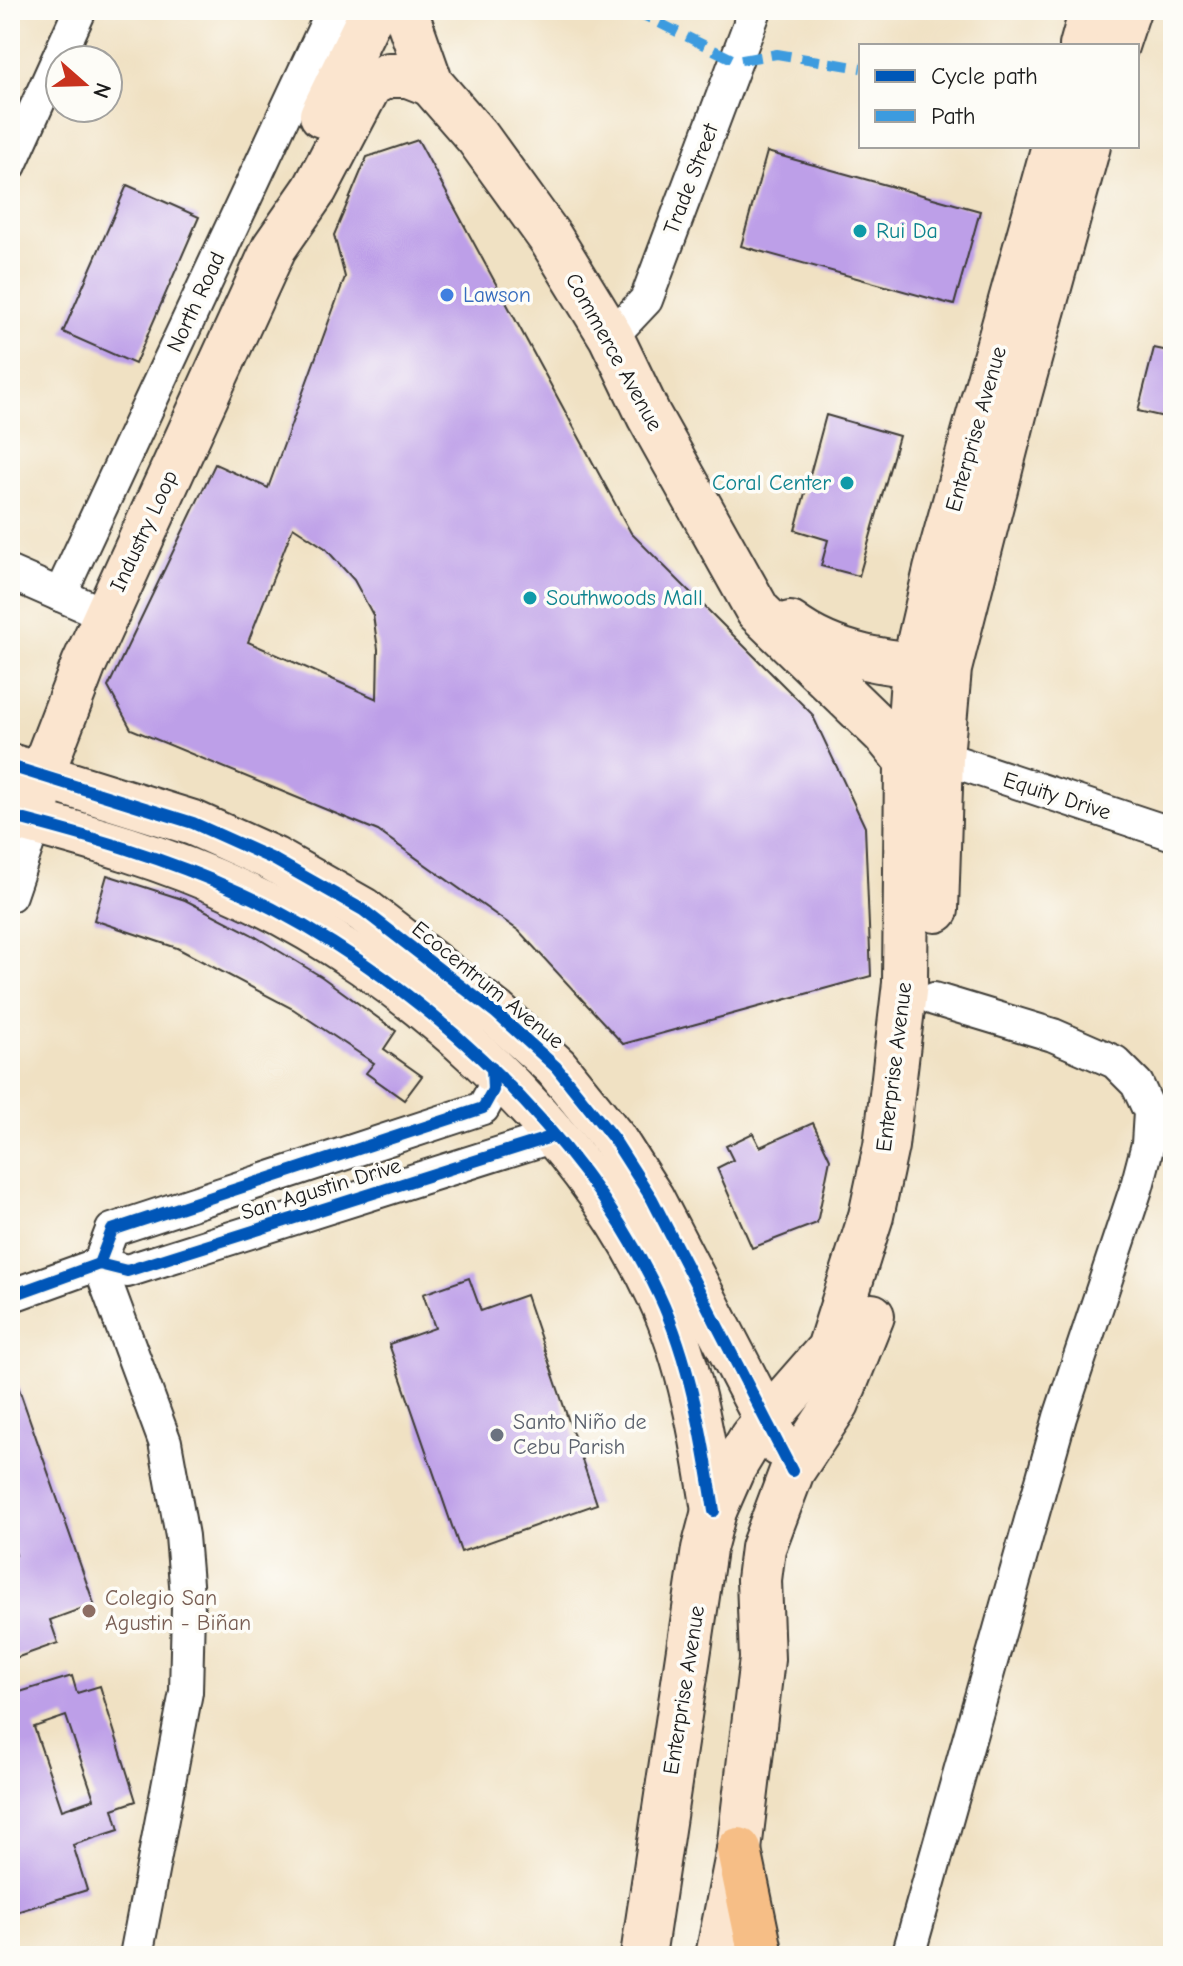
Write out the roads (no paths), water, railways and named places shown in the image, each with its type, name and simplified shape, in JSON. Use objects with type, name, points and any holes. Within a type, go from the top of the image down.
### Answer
[{"type":"highway","points":[[739,1850],[761,1956]]},
{"type":"street","points":[[10,165],[80,10]]},
{"type":"street","name":"North Road","points":[[60,595],[333,10]]},
{"type":"street","name":"Industry Loop","points":[[274,248],[280,202],[373,10]]},
{"type":"street","name":"Commerce Avenue","points":[[405,10],[431,84],[478,138],[551,239],[611,337],[649,416],[765,619],[885,734],[924,759]]},
{"type":"street","name":"Trade Street","points":[[611,337],[646,300],[755,10]]},
{"type":"street","points":[[1083,44],[1092,10]]},
{"type":"street","points":[[1117,44],[1128,10]]},
{"type":"street","name":"Industry Loop","points":[[22,819],[26,770],[106,615],[274,248],[315,189],[370,84],[388,75],[408,75],[431,84]]},
{"type":"street","name":"Enterprise Avenue","points":[[643,1956],[704,1549],[714,1511],[732,1470],[767,1419],[829,1349],[856,1271],[886,1146],[905,983],[932,667],[936,570],[1053,148]]},
{"type":"street","name":"Enterprise Avenue","points":[[932,667],[984,528],[1087,148]]},
{"type":"street","points":[[10,573],[106,615]]},
{"type":"street","name":"Commerce Avenue","points":[[749,595],[816,641],[866,659],[932,667]]},
{"type":"street","name":"Enterprise Avenue","points":[[718,1956],[739,1850],[762,1659],[759,1580],[763,1548],[792,1471],[837,1403],[863,1342],[883,1282],[915,1151],[934,999],[924,759]]},
{"type":"street","name":"Equity Drive","points":[[924,759],[1173,834]]},
{"type":"street","name":"Ecocentrum Avenue","points":[[26,770],[193,823],[273,859],[363,910],[496,1013],[566,1078],[613,1138],[652,1199],[792,1471]]},
{"type":"street","points":[[10,895],[22,819],[180,867],[281,913],[380,978],[492,1068],[554,1136],[633,1244],[660,1297],[676,1341],[705,1447],[714,1511]]},
{"type":"street","points":[[908,1956],[1060,1417],[1137,1186],[1148,1144],[1150,1112],[1137,1084],[1115,1062],[1053,1035],[934,999]]},
{"type":"street","name":"San Agustin Drive","points":[[99,1264],[112,1230],[483,1108],[493,1090],[492,1068]]},
{"type":"street","name":"San Agustin Drive","points":[[10,1296],[99,1264],[127,1271],[554,1136]]},
{"type":"street","points":[[99,1264],[165,1442],[182,1536],[188,1608],[186,1692],[136,1956]]},
{"type":"place","name":"Rui Da","points":[[860,231]]},
{"type":"place","name":"Lawson","points":[[447,295]]},
{"type":"place","name":"Coral Center","points":[[847,483]]},
{"type":"place","name":"Southwoods Mall","points":[[530,598]]},
{"type":"place","name":"Santo Niño de Cebu Parish","points":[[497,1435]]},
{"type":"place","name":"Colegio San Agustin - Biñan","points":[[89,1611]]}]
